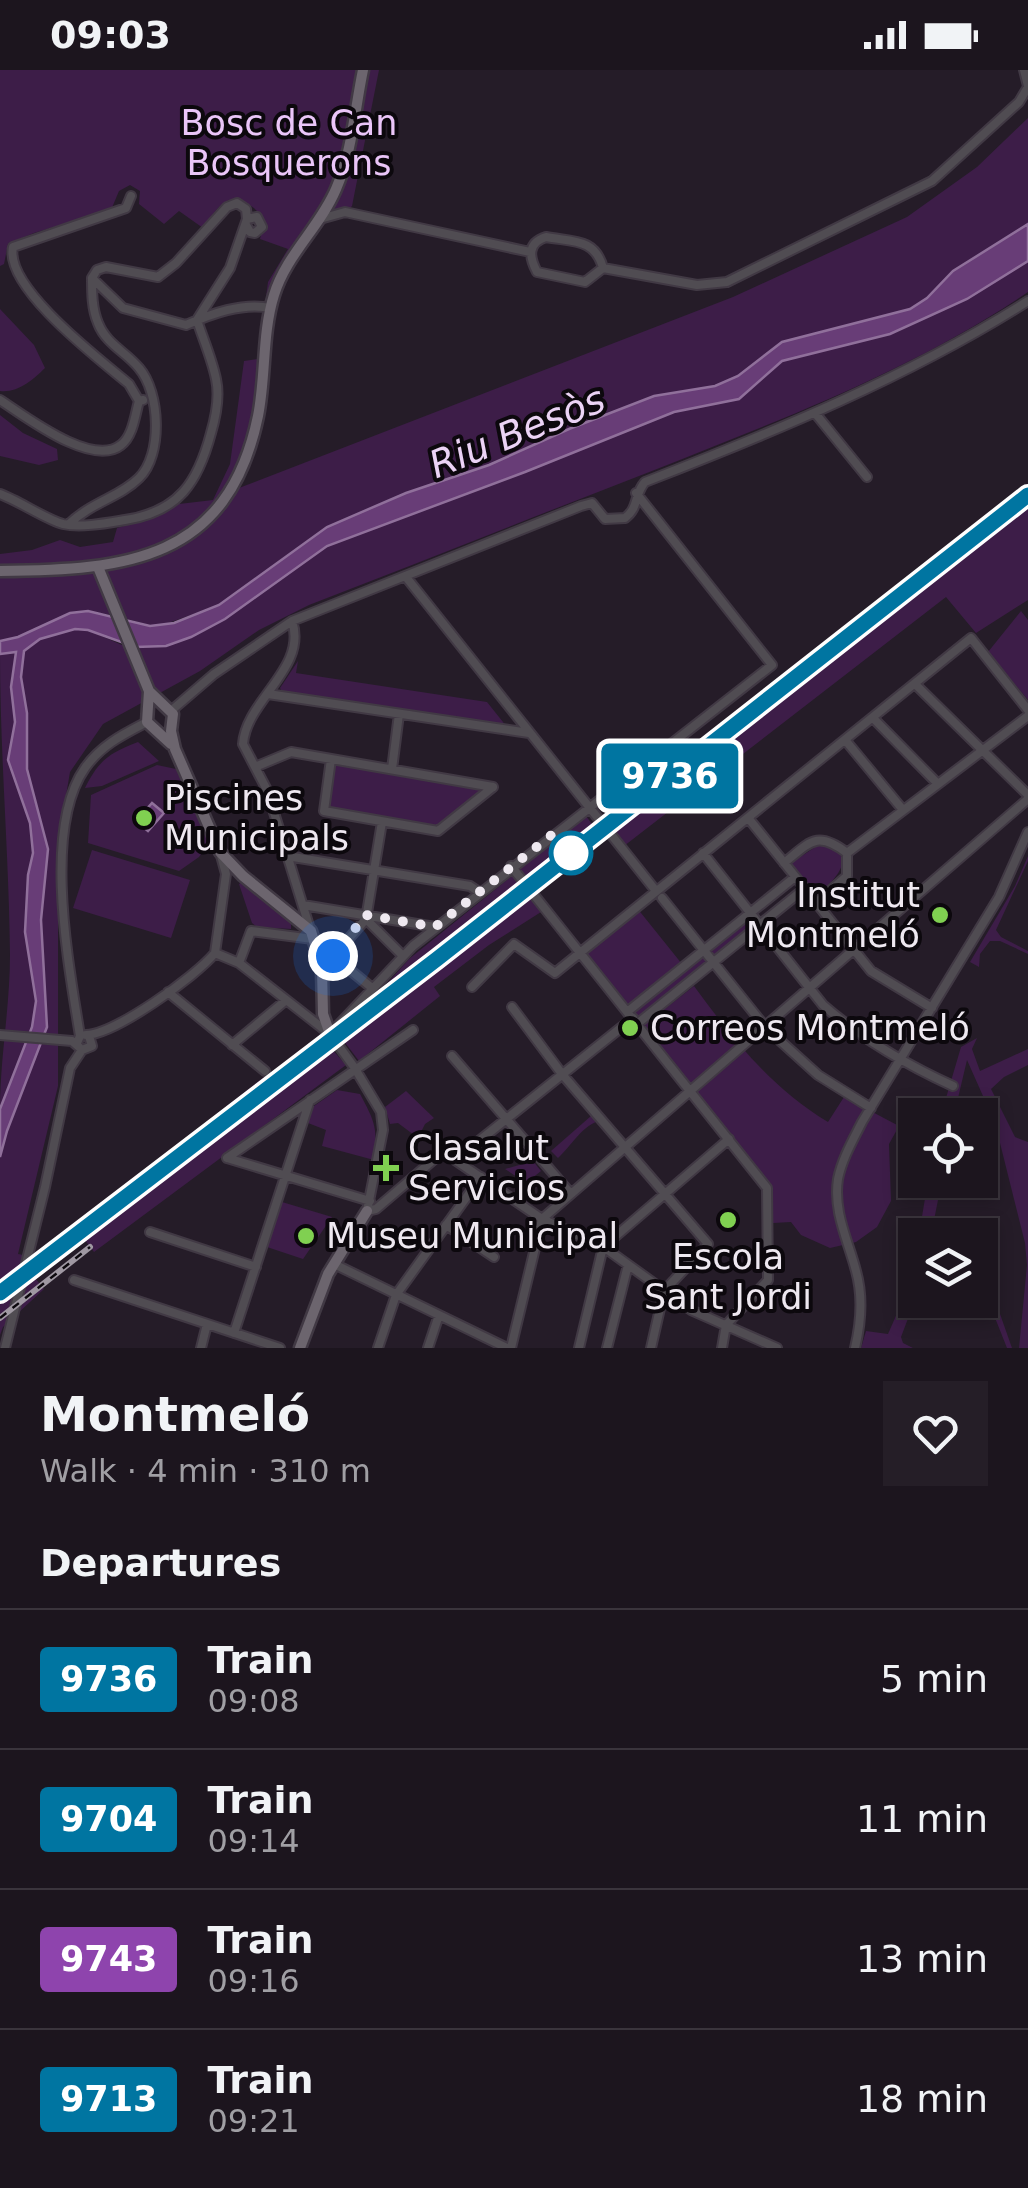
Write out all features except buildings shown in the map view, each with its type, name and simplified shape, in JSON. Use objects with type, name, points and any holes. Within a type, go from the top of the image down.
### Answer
[{"type":"street","points":[[0,570],[73,570],[122,563],[166,548],[202,525],[226,499],[258,417],[270,308],[285,268],[336,190],[363,70]]},
{"type":"street","points":[[603,268],[697,286],[727,282],[932,181],[1019,102],[1028,86],[1024,70]]},
{"type":"street","points":[[336,190],[345,212]]},
{"type":"street","points":[[131,196],[126,208],[13,247],[10,258],[31,296],[128,384],[139,401]]},
{"type":"street","points":[[69,524],[87,507],[126,488],[142,475],[154,440],[152,398],[146,378],[106,338],[97,322],[92,278],[97,270],[106,267],[158,277],[227,207],[237,203],[246,210],[247,221],[230,268],[196,320]]},
{"type":"street","points":[[318,219],[345,212],[530,252]]},
{"type":"street","points":[[530,252],[539,239],[546,237],[589,245],[599,252],[603,268]]},
{"type":"street","points":[[530,252],[537,272],[586,282],[603,268]]},
{"type":"street","points":[[92,278],[123,308],[186,325],[257,305],[270,308]]},
{"type":"street","points":[[5,1348],[70,1068],[82,1041],[66,954],[63,839],[74,788],[85,767],[114,739],[147,717],[153,706],[168,707],[292,621],[582,506],[592,503],[599,516],[619,520],[635,508],[636,493],[644,482],[815,412],[961,344],[1028,301]]},
{"type":"street","points":[[0,496],[69,524],[103,523],[156,512],[178,499],[195,480],[218,401],[216,379],[196,320]]},
{"type":"street","points":[[139,401],[152,398]]},
{"type":"street","points":[[0,400],[78,446],[106,450],[119,447],[128,436],[139,401]]},
{"type":"street","points":[[815,412],[868,477]]},
{"type":"street","points":[[330,1034],[435,927],[772,665],[636,493]]},
{"type":"street","points":[[105,589],[105,579],[122,563]]},
{"type":"street","points":[[98,567],[149,692],[147,717],[175,749]]},
{"type":"street","points":[[73,570],[87,572],[105,589]]},
{"type":"street","points":[[406,577],[764,1026],[818,1075],[871,1108]]},
{"type":"street","points":[[292,621],[296,643],[243,744],[267,790],[322,968],[318,1018]]},
{"type":"street","points":[[472,987],[514,944],[554,973],[659,894],[702,854],[971,638],[1028,713],[847,853]]},
{"type":"street","points":[[334,1264],[509,1348],[542,1219],[1028,797],[915,684]]},
{"type":"street","points":[[149,692],[168,707],[174,718],[171,726],[175,749],[230,871],[311,934]]},
{"type":"street","points":[[268,694],[528,733]]},
{"type":"street","points":[[392,769],[399,714]]},
{"type":"street","points":[[873,718],[938,784]]},
{"type":"street","points":[[159,731],[171,726]]},
{"type":"street","points":[[846,740],[903,810]]},
{"type":"street","points":[[255,766],[285,752],[332,759],[392,769],[493,788],[438,831],[382,822],[324,811],[332,759]]},
{"type":"street","points":[[749,819],[871,971],[932,1008]]},
{"type":"street","points":[[322,968],[366,917],[382,822]]},
{"type":"street","points":[[855,1348],[861,1311],[858,1274],[837,1196],[845,1156],[999,897],[1028,832]]},
{"type":"street","points":[[784,863],[810,842],[822,839],[847,853]]},
{"type":"street","points":[[816,903],[847,876],[847,853]]},
{"type":"street","points":[[702,854],[808,988],[843,1022],[953,1086]]},
{"type":"street","points":[[287,856],[470,886],[479,892]]},
{"type":"street","points":[[512,866],[767,1188],[768,1280],[726,1326],[722,1348]]},
{"type":"street","points":[[3,1035],[82,1041],[168,992],[206,964],[214,953],[230,871]]},
{"type":"street","points":[[777,1348],[691,1310],[603,1247],[542,1219],[456,1160],[632,1018],[704,950],[795,877]]},
{"type":"street","points":[[632,1018],[714,963],[804,889]]},
{"type":"street","points":[[303,904],[435,927]]},
{"type":"street","points":[[366,917],[403,956]]},
{"type":"street","points":[[239,964],[251,932],[311,934],[344,943]]},
{"type":"street","points":[[214,953],[239,964],[284,1001],[318,1018],[380,1112],[383,1130],[369,1206],[321,1289],[300,1348]]},
{"type":"street","points":[[333,956],[372,988]]},
{"type":"street","points":[[168,992],[265,1071]]},
{"type":"street","points":[[232,1044],[284,1001]]},
{"type":"street","points":[[512,1007],[562,1074],[708,1244],[664,1290],[650,1348]]},
{"type":"street","points":[[413,1030],[227,1158],[376,1209],[438,1156]]},
{"type":"street","points":[[452,1056],[571,1194]]},
{"type":"street","points":[[234,1333],[310,1100]]},
{"type":"street","points":[[579,1348],[603,1247],[728,1139]]},
{"type":"street","points":[[378,1348],[396,1294],[480,1177]]},
{"type":"street","points":[[446,1224],[494,1257]]},
{"type":"street","points":[[150,1232],[256,1267]]},
{"type":"street","points":[[607,1348],[628,1264]]},
{"type":"street","points":[[74,1280],[280,1348]]},
{"type":"street","points":[[428,1348],[439,1315]]},
{"type":"street","points":[[201,1348],[207,1324]]},
{"type":"green space","name":"Bosc de Can Bosquerons","points":[[0,70],[379,70],[352,206],[340,218],[326,222],[287,276],[277,302],[262,423],[239,488],[733,297],[907,217],[977,167],[1028,118],[1028,224],[953,271],[927,298],[903,312],[782,342],[738,376],[715,386],[654,396],[489,465],[406,493],[327,527],[219,605],[157,627],[88,611],[70,613],[0,641],[0,554],[32,550],[60,540],[80,547],[113,542],[117,528],[159,515],[179,504],[213,500],[230,464],[244,361],[258,359],[268,282],[288,249],[260,239],[262,218],[242,201],[225,202],[203,228],[179,211],[164,224],[139,204],[140,191],[130,185],[119,191],[111,210],[8,244],[4,264],[0,266]]},
{"type":"green space","points":[[1028,261],[1028,292],[894,369],[752,431],[309,605],[259,630],[200,671],[103,724],[70,772],[58,843],[58,1086],[18,1254],[35,1257],[42,1252],[51,1265],[35,1278],[44,1289],[3,1327],[0,1335],[0,1157],[47,1027],[41,920],[48,849],[27,769],[27,713],[21,677],[24,652],[40,639],[75,629],[141,648],[185,640],[225,619],[327,546],[674,412],[739,399],[782,361],[897,332],[967,299]]},
{"type":"green space","points":[[0,309],[34,345],[45,368],[25,385],[7,391],[0,391]]},
{"type":"green space","points":[[0,415],[23,433],[57,449],[58,460],[39,465],[0,456]]},
{"type":"green space","points":[[1028,488],[1028,600],[976,633],[946,597],[624,846],[601,817]]},
{"type":"green space","points":[[1021,611],[1028,620],[1028,700],[988,652]]},
{"type":"green space","points":[[16,651],[11,680],[15,722],[8,760],[30,823],[33,853],[25,932],[36,1001],[32,1027],[0,1109],[10,955],[0,654]]},
{"type":"green space","points":[[298,661],[296,673],[487,702],[507,727],[282,692],[280,688]]},
{"type":"green space","points":[[138,742],[159,761],[102,786],[85,788],[106,759]]},
{"type":"green space","points":[[334,763],[486,790],[437,828],[327,809]]},
{"type":"green space","name":"Piscines Municipals","points":[[157,765],[176,769],[210,842],[199,857],[179,871],[88,843],[91,795]]},
{"type":"green space","points":[[586,816],[595,828],[522,884],[541,912],[434,987],[440,996],[359,1061],[340,1036],[409,959]]},
{"type":"green space","points":[[820,844],[833,848],[842,861],[837,875],[816,896],[791,863]]},
{"type":"green space","points":[[92,850],[190,880],[171,938],[73,908]]},
{"type":"green space","points":[[1028,856],[996,930],[1028,954],[1000,941],[990,941],[980,954],[979,967],[970,962]]},
{"type":"green space","points":[[243,881],[291,919],[291,929],[257,927],[252,923],[239,884]]},
{"type":"green space","points":[[637,908],[682,964],[629,1008],[583,951]]},
{"type":"green space","points":[[747,919],[753,926],[716,956],[711,954],[712,945]]},
{"type":"green space","points":[[703,955],[708,959],[706,965],[642,1017],[634,1016],[632,1012]]},
{"type":"green space","points":[[694,986],[754,1061],[807,1108],[828,1122],[844,1097],[898,1125],[889,1144],[891,1201],[877,1227],[856,1242],[830,1248],[801,1235],[791,1222],[773,1223],[770,1186],[644,1025]]},
{"type":"green space","points":[[322,1038],[346,1065],[94,1252],[74,1226],[260,1080]]},
{"type":"green space","points":[[977,1038],[972,1049],[980,1071],[1028,1049],[1028,1065],[991,1089],[996,1098],[984,1098],[967,1060],[958,1098],[946,1098],[961,1047]]},
{"type":"green space","points":[[337,1090],[360,1094],[375,1132],[374,1160],[322,1146],[326,1130],[308,1123],[314,1106]]},
{"type":"green space","points":[[406,1091],[434,1118],[425,1124],[418,1138],[398,1123],[390,1124],[385,1107]]},
{"type":"green space","points":[[998,1103],[1015,1137],[1028,1142],[1028,1348],[1019,1348],[1027,1265],[998,1135]]},
{"type":"green space","points":[[591,1116],[596,1122],[558,1158],[551,1151]]},
{"type":"green space","points":[[533,1161],[541,1171],[526,1183],[505,1169]]},
{"type":"green space","points":[[925,1198],[938,1198],[934,1218],[922,1218]]},
{"type":"green space","points":[[282,1202],[332,1217],[303,1259],[267,1247]]},
{"type":"green space","points":[[998,1308],[1012,1348],[1007,1348],[995,1318]]},
{"type":"green space","points":[[898,1311],[898,1318],[908,1318],[901,1337],[903,1343],[913,1348],[861,1348],[866,1331],[888,1334]]},
{"type":"shaded area","points":[[1028,224],[1028,261],[967,299],[890,334],[782,361],[739,399],[674,412],[327,546],[225,619],[191,637],[166,646],[135,647],[75,629],[40,639],[24,651],[21,677],[27,713],[27,769],[48,849],[41,920],[47,1027],[0,1157],[0,1109],[32,1027],[36,1001],[25,932],[33,853],[30,823],[8,760],[15,722],[11,687],[16,652],[0,654],[0,641],[70,613],[88,611],[150,626],[174,623],[219,605],[327,527],[406,493],[489,465],[654,396],[715,386],[738,376],[782,342],[910,309],[927,298],[953,271]]},
{"type":"shaded area","points":[[152,803],[164,813],[148,831],[136,821]]},
{"type":"railway","points":[[0,1298],[82,1235]]},
{"type":"railway","points":[[0,1318],[90,1247]]},
{"type":"train","name":"9736","points":[[0,1293],[437,959],[1028,495]]},
{"type":"place","name":"Piscines Municipals","points":[[144,818]]},
{"type":"place","name":"Institut Montmeló","points":[[940,915]]},
{"type":"place","name":"Correos Montmeló","points":[[630,1028]]},
{"type":"place","name":"Clasalut Servicios","points":[[386,1168]]},
{"type":"place","name":"Escola Sant Jordi","points":[[728,1220]]},
{"type":"place","name":"Museu Municipal","points":[[306,1236]]},
{"type":"route","points":[[333,956],[366,915],[435,927],[553,834],[571,853]]},
{"type":"water label","name":"Riu Besòs","points":[[517,432]]}]
